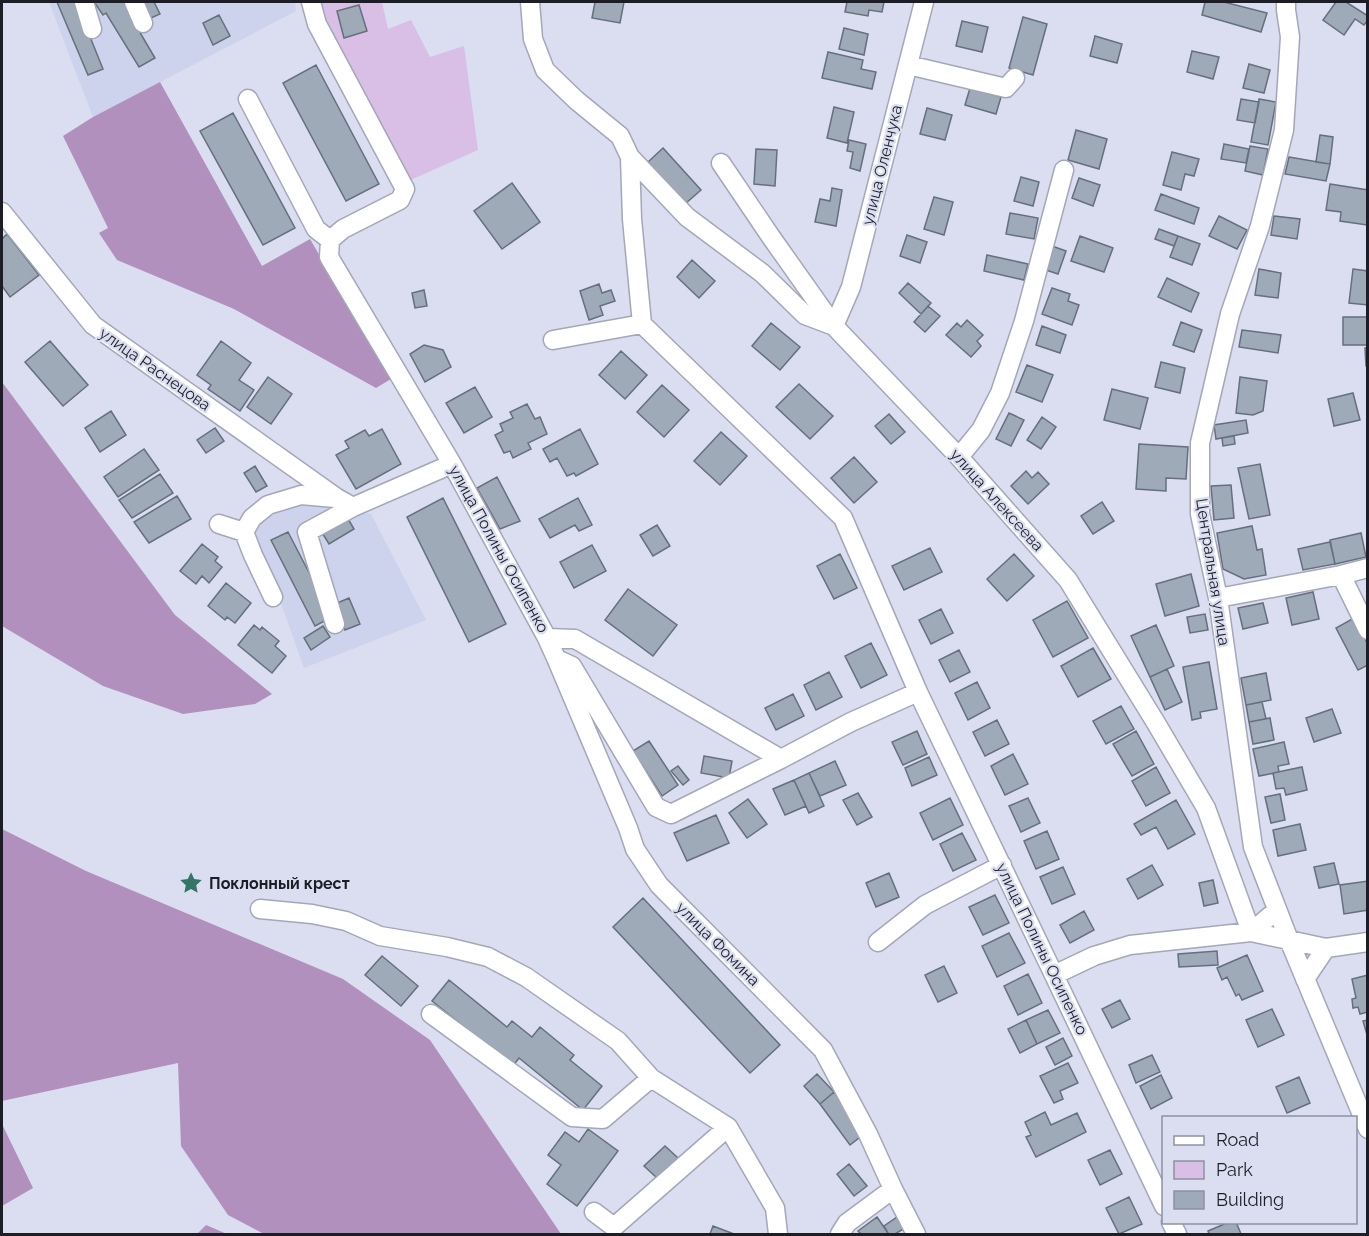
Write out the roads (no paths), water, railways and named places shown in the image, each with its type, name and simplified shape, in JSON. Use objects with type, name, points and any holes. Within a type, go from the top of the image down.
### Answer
[{"type":"street","points":[[84,2],[92,29]]},
{"type":"street","points":[[134,2],[143,23]]},
{"type":"street","points":[[311,2],[317,24],[405,189],[400,200],[343,229],[330,240]]},
{"type":"street","name":"улица Алексеева","points":[[530,2],[533,39],[544,70],[620,136],[630,157],[687,217],[762,273],[804,315],[834,326],[959,457],[1068,580],[1206,808],[1251,932]]},
{"type":"street","name":"улица Оленчука","points":[[834,326],[851,287],[924,2]]},
{"type":"street","name":"Центральная улица","points":[[1286,2],[1290,37],[1284,130],[1260,226],[1230,314],[1200,442],[1200,514],[1218,598],[1253,847],[1368,1129]]},
{"type":"street","points":[[908,65],[1006,88],[1015,78]]},
{"type":"street","name":"улица Полины Осипенко","points":[[248,99],[316,229],[330,240],[329,256],[452,464],[547,638],[575,639],[782,759]]},
{"type":"street","points":[[553,340],[642,324],[632,219],[630,157]]},
{"type":"street","points":[[721,163],[834,326]]},
{"type":"street","points":[[959,457],[981,430],[1000,393],[1024,321],[1064,170]]},
{"type":"street","name":"улица Раснецова","points":[[2,212],[93,325],[337,498],[353,507]]},
{"type":"street","name":"улица Полины Осипенко","points":[[642,324],[843,518],[918,692],[1162,1202]]},
{"type":"street","points":[[334,624],[307,532],[353,507],[452,464]]},
{"type":"street","name":"улица Раснецова","points":[[244,532],[252,518],[268,505],[301,495],[337,498]]},
{"type":"street","points":[[219,524],[244,532],[273,597]]},
{"type":"street","points":[[1218,598],[1368,568]]},
{"type":"street","points":[[1341,575],[1368,630]]},
{"type":"street","name":"улица Фомина","points":[[547,638],[635,849],[659,885],[823,1050],[868,1134],[916,1234]]},
{"type":"street","points":[[556,658],[572,666],[656,807],[671,814],[851,722],[918,692]]},
{"type":"street","points":[[878,942],[925,905],[1002,866]]},
{"type":"street","points":[[260,909],[312,914],[346,921],[380,936],[447,946],[488,957],[526,977],[618,1041],[651,1078],[728,1127],[775,1208],[778,1234]]},
{"type":"street","points":[[1251,932],[1277,910]]},
{"type":"street","points":[[1054,975],[1094,956],[1130,945],[1251,932],[1326,948],[1368,942]]},
{"type":"street","points":[[1305,978],[1326,948]]},
{"type":"street","points":[[430,1014],[572,1117],[603,1119],[651,1078]]},
{"type":"street","points":[[594,1212],[614,1227],[728,1127]]},
{"type":"street","points":[[840,1234],[848,1223],[893,1190]]},
{"type":"place","name":"Поклонный крест","points":[[191,883]]}]
